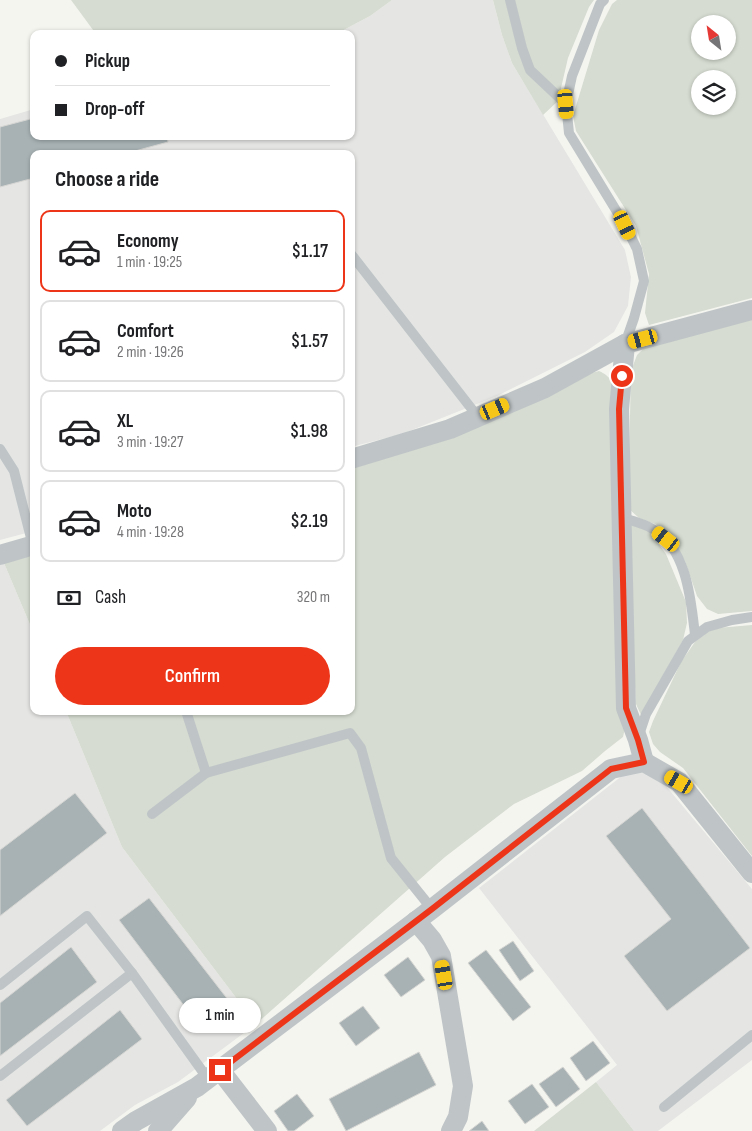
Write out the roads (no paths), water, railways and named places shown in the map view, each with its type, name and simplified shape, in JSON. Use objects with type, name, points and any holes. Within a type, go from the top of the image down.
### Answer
[{"type":"street","points":[[355,457],[450,429],[545,388],[625,344],[752,310]]},
{"type":"street","points":[[625,344],[619,409],[626,708],[644,762]]},
{"type":"street","points":[[0,555],[30,547]]},
{"type":"street","points":[[122,1131],[209,1079],[432,909],[611,769],[644,762],[679,782],[752,872]]},
{"type":"street","points":[[416,921],[432,940],[441,956],[463,1086],[458,1117],[451,1131]]},
{"type":"street","points":[[158,1131],[209,1079]]},
{"type":"street","points":[[209,1079],[267,1131]]},
{"type":"lane","points":[[510,0],[522,48],[530,70],[566,104]]},
{"type":"lane","points":[[604,0],[600,4],[572,76],[566,104],[569,133],[625,225],[637,249],[644,281],[625,344]]},
{"type":"lane","points":[[355,259],[478,416]]},
{"type":"lane","points":[[0,449],[14,471],[30,534]]},
{"type":"lane","points":[[622,517],[652,528],[666,539],[680,561],[691,600],[695,635]]},
{"type":"lane","points":[[638,740],[646,714],[688,641],[707,627],[732,620],[752,618]]},
{"type":"lane","points":[[187,715],[206,773]]},
{"type":"lane","points":[[152,814],[206,773],[350,733],[361,748],[391,858],[432,909]]},
{"type":"lane","points":[[0,985],[87,916],[209,1079]]},
{"type":"lane","points":[[0,1076],[132,974]]},
{"type":"lane","points":[[664,1107],[752,1035]]}]
